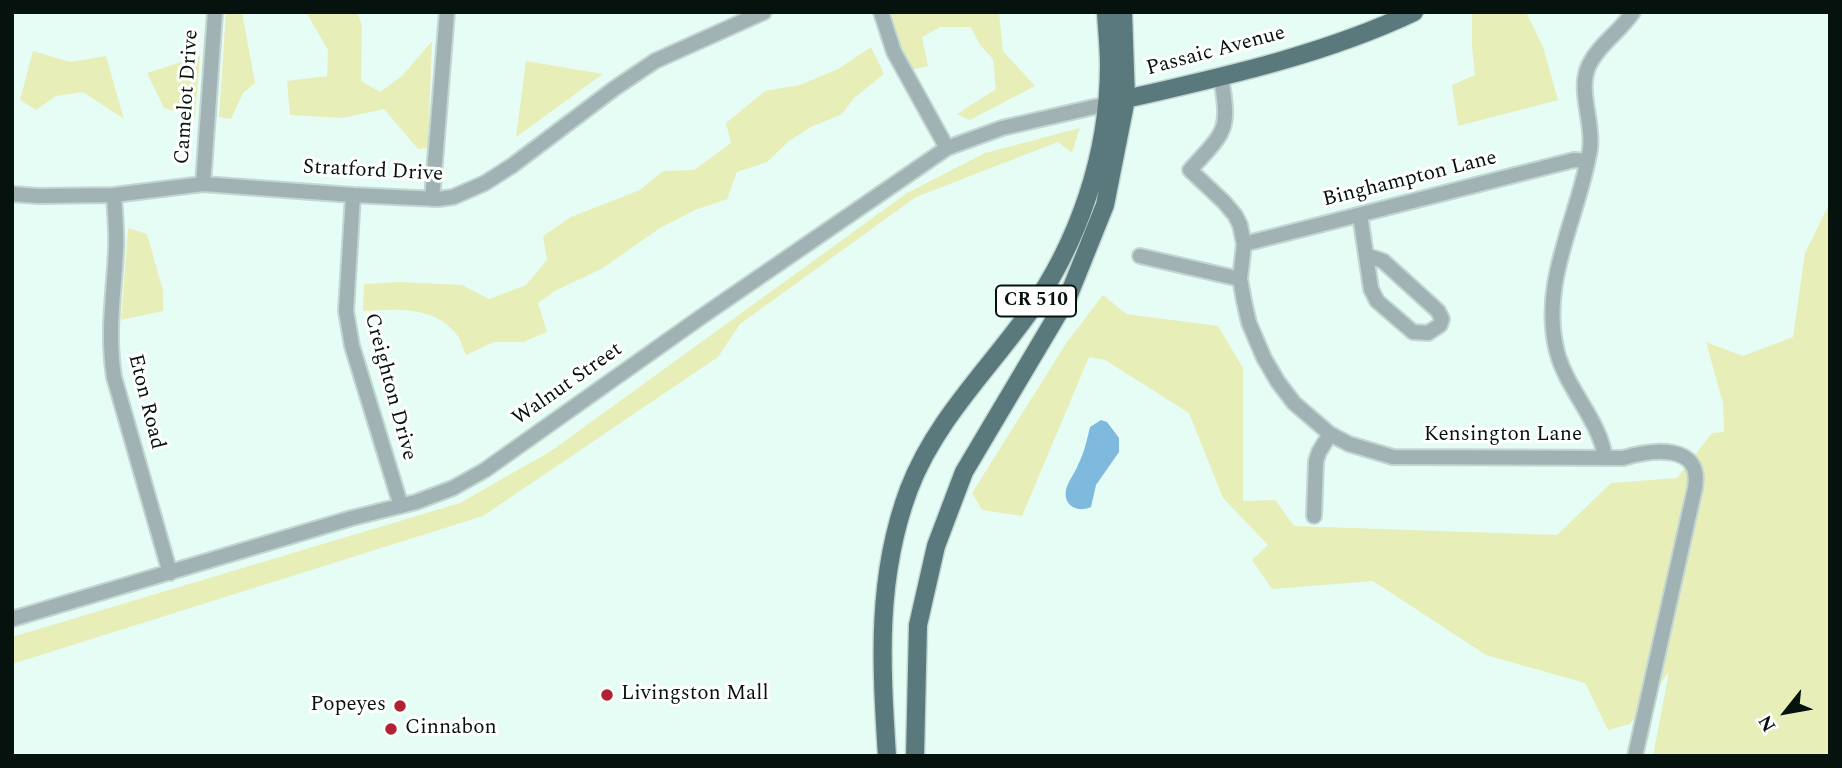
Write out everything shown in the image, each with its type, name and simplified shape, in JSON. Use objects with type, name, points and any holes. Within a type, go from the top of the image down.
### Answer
[{"type":"main road","name":"CR 510","points":[[887,756],[882,683],[882,614],[885,580],[897,528],[910,488],[930,444],[970,385],[1027,314],[1053,274],[1076,226],[1092,183],[1102,140],[1109,64],[1106,12]]},
{"type":"main road","name":"CR 510","points":[[915,756],[918,625],[936,546],[974,451],[1068,297],[1105,205],[1126,99],[1123,12]]},
{"type":"main road","name":"Passaic Avenue","points":[[1107,103],[1221,77],[1377,28],[1414,12]]},
{"type":"street","name":"Camelot Drive","points":[[203,184],[215,12]]},
{"type":"street","points":[[432,199],[447,12]]},
{"type":"street","name":"Stratford Drive","points":[[12,194],[114,195],[203,184],[353,195],[432,199],[453,197],[485,183],[655,61],[764,12]]},
{"type":"street","points":[[881,12],[894,52],[947,148]]},
{"type":"street","points":[[1605,458],[1603,442],[1564,372],[1557,353],[1553,331],[1554,286],[1590,147],[1585,81],[1588,66],[1633,12]]},
{"type":"street","name":"Kensington Lane","points":[[1221,77],[1227,111],[1226,125],[1190,170],[1235,215],[1244,244],[1240,279],[1250,323],[1264,358],[1294,403],[1330,434],[1349,444],[1392,457],[1623,458],[1646,452],[1667,452],[1684,457],[1695,472],[1695,488],[1635,756]]},
{"type":"street","name":"Walnut Street","points":[[12,619],[352,518],[401,506],[453,488],[485,470],[947,148],[1002,128],[1107,103]]},
{"type":"street","name":"Binghampton Lane","points":[[1244,244],[1574,160],[1587,161]]},
{"type":"street","name":"Eton Road","points":[[114,195],[116,252],[111,298],[110,349],[114,377],[170,573]]},
{"type":"street","name":"Creighton Drive","points":[[353,195],[346,311],[352,346],[401,506]]},
{"type":"street","points":[[1360,215],[1371,289],[1377,301],[1413,332],[1429,333],[1440,325],[1442,319],[1438,311],[1383,261],[1368,256]]},
{"type":"street","points":[[1140,256],[1240,279]]},
{"type":"street","points":[[1314,516],[1316,461],[1330,434]]},
{"type":"green space","points":[[226,12],[242,12],[255,83],[243,93],[231,119],[219,117]]},
{"type":"green space","points":[[306,12],[357,12],[362,25],[361,81],[380,92],[402,76],[432,41],[428,148],[418,149],[384,109],[342,118],[290,115],[287,81],[327,76],[328,50]]},
{"type":"green space","points":[[889,12],[999,12],[1003,51],[1035,86],[970,120],[957,114],[996,89],[993,59],[980,45],[971,27],[940,27],[922,37],[928,66],[912,70],[900,46]]},
{"type":"green space","points":[[1472,12],[1526,12],[1543,47],[1558,100],[1458,126],[1452,85],[1475,75]]},
{"type":"green space","points":[[871,47],[884,74],[854,98],[842,114],[811,127],[789,141],[767,162],[737,172],[727,199],[695,210],[660,228],[603,268],[555,291],[538,303],[547,332],[523,342],[494,342],[466,355],[457,335],[438,318],[414,311],[363,311],[364,284],[400,282],[462,285],[489,299],[526,285],[547,260],[543,236],[571,217],[640,190],[663,171],[694,170],[731,143],[726,123],[765,91],[800,85],[838,69]]},
{"type":"green space","points":[[33,51],[70,62],[106,56],[124,119],[83,92],[56,96],[36,110],[20,100]]},
{"type":"green space","points":[[200,56],[195,117],[164,108],[147,73]]},
{"type":"green space","points":[[526,61],[603,74],[516,137]]},
{"type":"green space","points":[[1080,128],[1072,153],[1058,142],[916,197],[740,324],[718,357],[483,516],[12,664],[12,637],[460,503],[551,451],[907,193],[985,153]]},
{"type":"green space","points":[[1830,202],[1830,756],[1653,756],[1669,672],[1630,724],[1608,730],[1585,683],[1486,655],[1373,581],[1272,589],[1252,560],[1268,545],[1223,498],[1189,413],[1105,360],[1089,357],[1022,516],[982,510],[972,493],[1067,342],[1103,295],[1126,314],[1218,326],[1243,368],[1243,501],[1275,500],[1294,526],[1557,535],[1611,483],[1677,478],[1712,433],[1724,432],[1723,403],[1706,342],[1743,356],[1793,337],[1805,253]]},
{"type":"green space","points":[[128,228],[147,234],[163,291],[163,311],[121,320]]},
{"type":"water","points":[[1101,420],[1107,422],[1119,438],[1119,452],[1096,485],[1091,507],[1072,507],[1066,496],[1068,483],[1082,456],[1090,427]]},
{"type":"place","name":"Livingston Mall","points":[[607,695]]},
{"type":"place","name":"Popeyes","points":[[400,706]]},
{"type":"place","name":"Cinnabon","points":[[391,729]]}]
